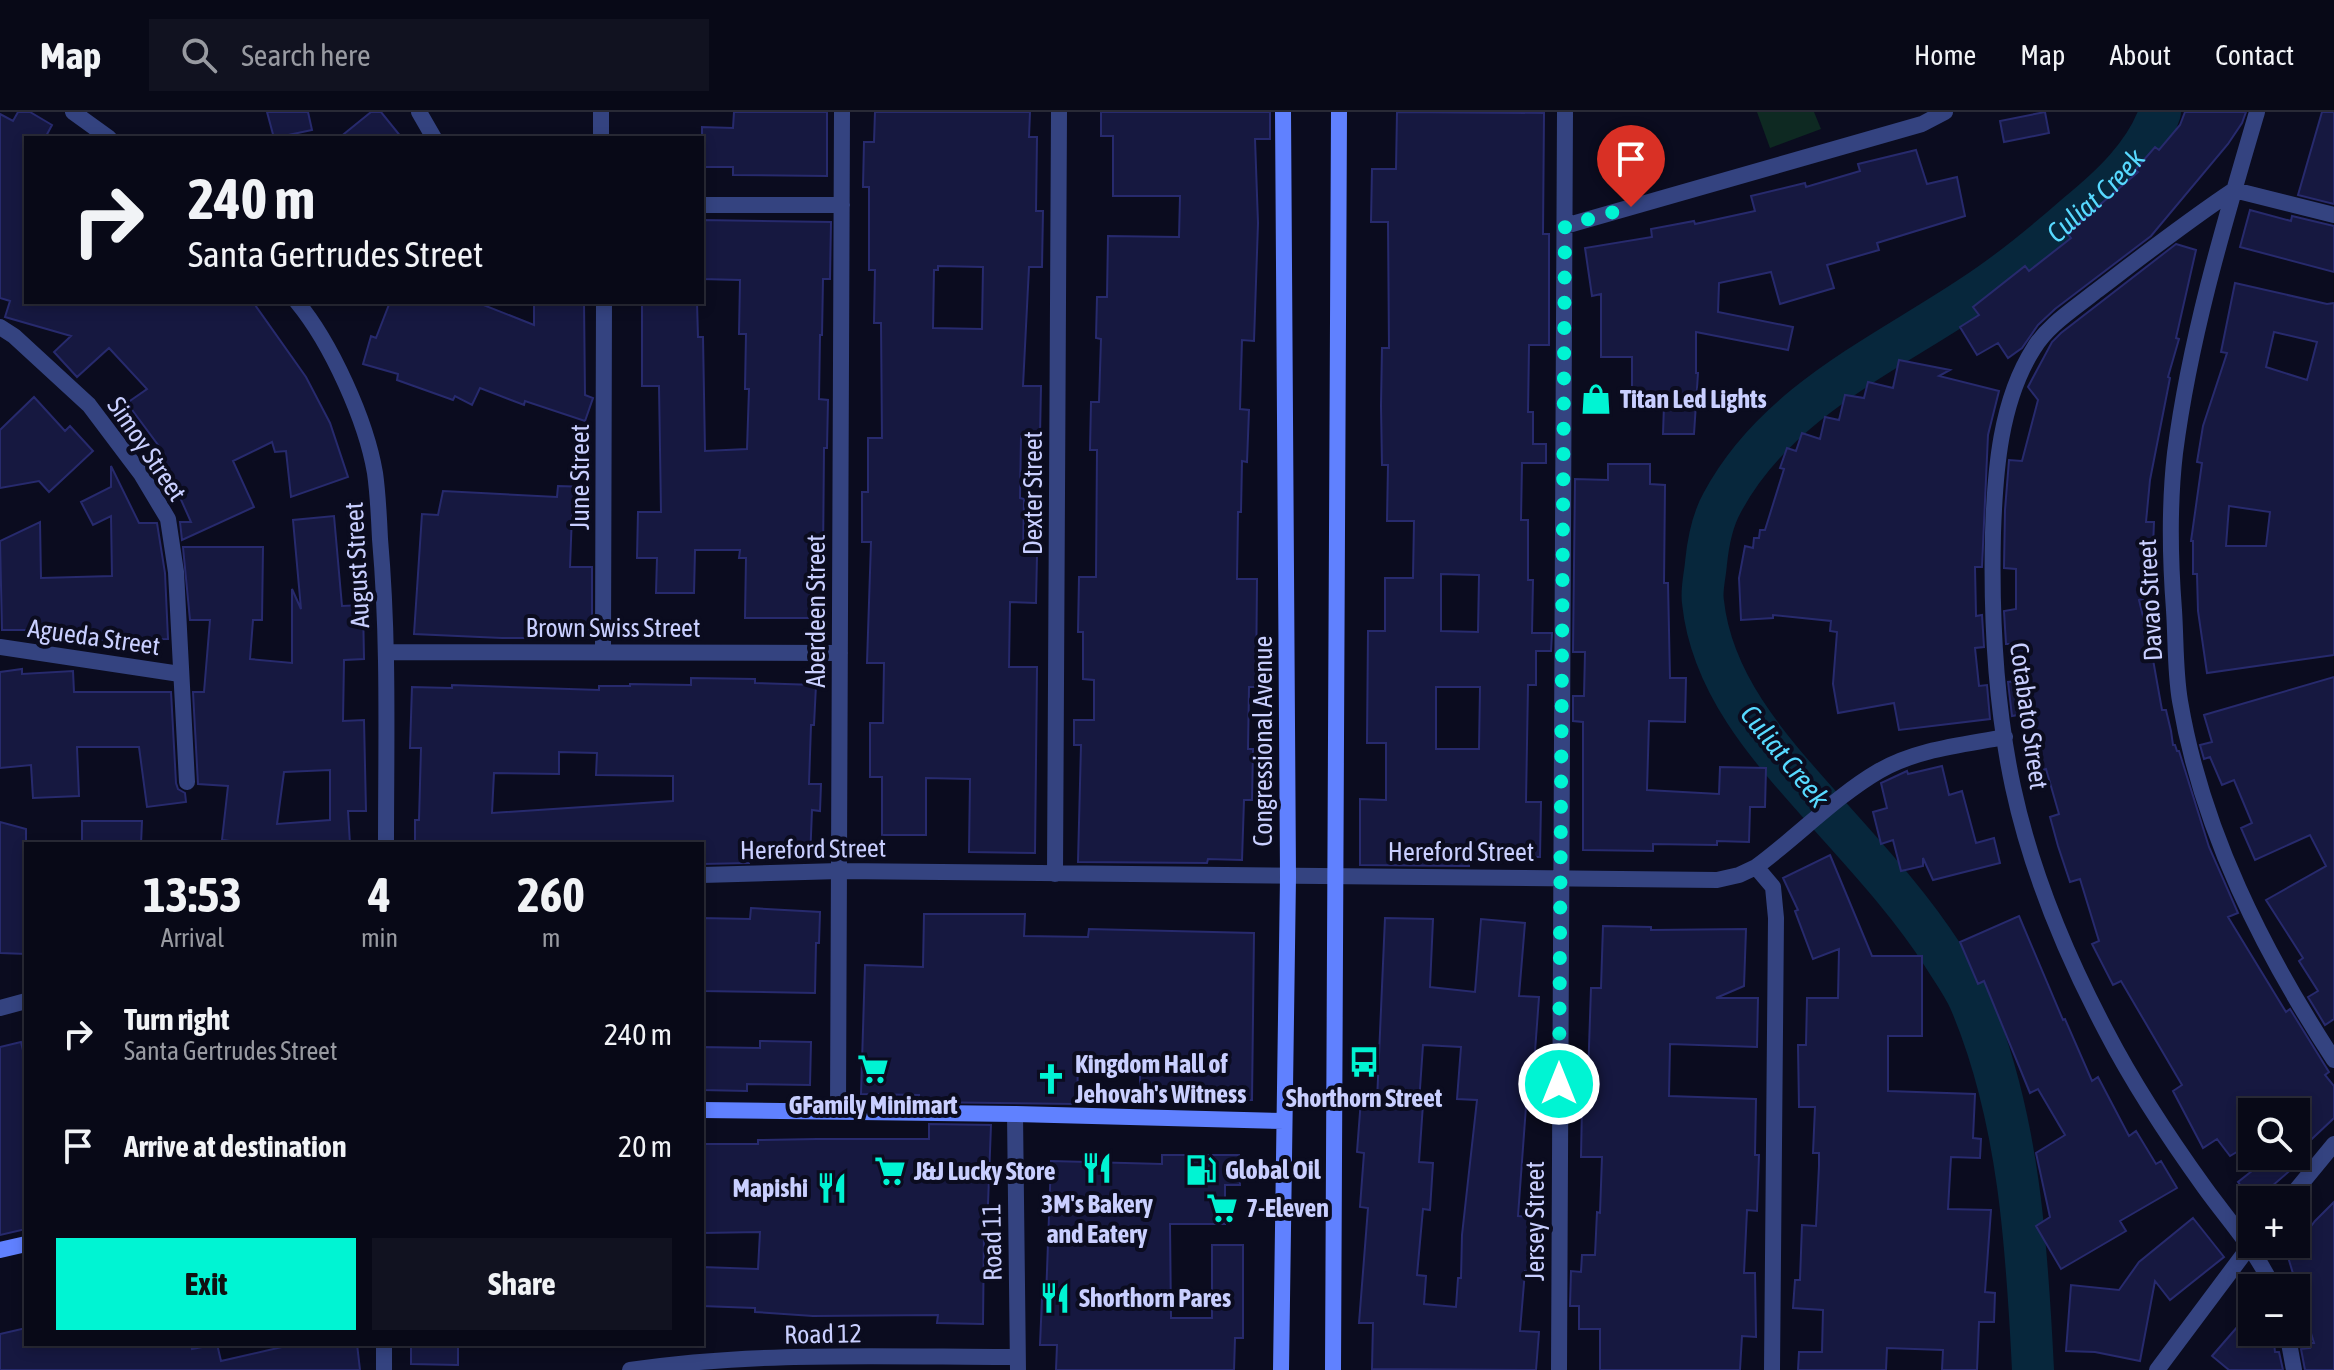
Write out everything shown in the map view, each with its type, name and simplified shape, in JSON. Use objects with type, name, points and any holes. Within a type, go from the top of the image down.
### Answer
[{"type":"main road","name":"Congressional Avenue","points":[[1281,1370],[1288,877],[1283,112]]},
{"type":"main road","points":[[1333,1370],[1339,112]]},
{"type":"main road","points":[[704,1110],[1284,1121]]},
{"type":"main road","points":[[0,1250],[24,1244]]},
{"type":"street","points":[[73,112],[106,136]]},
{"type":"street","points":[[419,112],[433,136]]},
{"type":"street","points":[[601,112],[601,136]]},
{"type":"street","name":"Aberdeen Street","points":[[838,1111],[842,112]]},
{"type":"street","name":"Dexter Street","points":[[1055,874],[1059,112]]},
{"type":"street","name":"Jersey Street","points":[[1559,1370],[1565,112]]},
{"type":"street","points":[[1565,226],[1922,124],[1945,112]]},
{"type":"street","name":"Davao Street","points":[[2257,112],[2195,336],[2175,454],[2170,540],[2180,700],[2204,795],[2238,888],[2289,992],[2334,1060]]},
{"type":"street","points":[[2234,190],[2334,215]]},
{"type":"street","name":"Cotabato Street","points":[[2234,190],[2173,231],[2057,322],[2036,343],[2020,370],[2004,424],[1994,492],[1993,630],[2013,786],[2034,863],[2060,932],[2106,1031],[2202,1183],[2238,1230]]},
{"type":"street","points":[[704,205],[842,205]]},
{"type":"street","name":"August Street","points":[[298,304],[347,389],[375,471],[386,652],[386,842]]},
{"type":"street","name":"June Street","points":[[603,652],[604,304]]},
{"type":"street","name":"Simoy Street","points":[[0,327],[14,336],[89,405],[141,474],[168,519],[176,572],[187,782]]},
{"type":"street","name":"Agueda Street","points":[[0,647],[180,674]]},
{"type":"street","name":"Brown Swiss Street","points":[[386,652],[840,653]]},
{"type":"street","name":"Hereford Street","points":[[704,875],[839,871],[1717,880],[1756,867],[1845,796],[1880,771],[1904,759],[2005,737]]},
{"type":"street","points":[[1756,867],[1773,887],[1776,918],[1772,1370]]},
{"type":"street","points":[[0,1008],[24,1002]]},
{"type":"street","name":"Road 11","points":[[1015,1114],[1017,1363]]},
{"type":"street","points":[[2300,1186],[2334,1144]]},
{"type":"street","points":[[2157,1370],[2240,1258]]},
{"type":"street","points":[[384,1346],[384,1370]]},
{"type":"street","points":[[2290,1346],[2294,1370]]},
{"type":"street","name":"Road 12","points":[[630,1370],[689,1362],[1017,1363]]},
{"type":"green space","points":[[1757,112],[1814,112],[1821,129],[1770,148]]},
{"type":"building","points":[[18,112],[30,112],[52,125],[46,136],[24,136],[24,304],[254,304],[306,377],[330,423],[348,477],[291,497],[286,451],[275,452],[272,442],[233,461],[254,507],[182,540],[180,522],[191,522],[161,455],[164,453],[127,403],[147,389],[109,348],[77,377],[54,352],[71,336],[5,317],[10,301],[0,298],[0,114],[13,121]]},
{"type":"building","points":[[267,112],[308,112],[312,130],[273,136]]},
{"type":"building","points":[[371,112],[381,112],[400,136],[341,136]]},
{"type":"building","points":[[734,112],[827,112],[827,176],[733,175],[733,167],[704,167],[702,127],[733,128]]},
{"type":"building","points":[[875,112],[1030,112],[1029,137],[1037,137],[1036,211],[1043,211],[1042,267],[1029,267],[1023,386],[1041,386],[1040,436],[1021,436],[1020,498],[1024,499],[1023,555],[1037,555],[1036,603],[1010,602],[1009,667],[1037,667],[1035,853],[969,852],[970,779],[926,778],[926,835],[882,835],[882,777],[870,777],[870,723],[883,723],[884,663],[867,663],[871,542],[862,542],[862,492],[868,492],[868,438],[882,438],[881,323],[874,323],[875,270],[869,270],[869,187],[863,187],[864,142],[874,142]],"holes":[[[938,266],[983,267],[982,329],[933,328],[934,270],[938,270]]]},
{"type":"building","points":[[1101,112],[1270,112],[1270,139],[1255,139],[1258,223],[1254,341],[1242,340],[1240,409],[1249,410],[1247,462],[1242,461],[1241,512],[1238,512],[1237,579],[1257,579],[1256,687],[1249,687],[1248,749],[1253,749],[1252,800],[1244,800],[1242,860],[1208,859],[1207,863],[1078,862],[1081,745],[1074,745],[1074,720],[1094,720],[1094,680],[1083,679],[1083,632],[1078,632],[1079,577],[1096,577],[1097,450],[1090,450],[1091,402],[1099,402],[1101,339],[1096,338],[1097,297],[1107,297],[1108,236],[1179,237],[1180,196],[1113,196],[1113,136],[1101,136]]},
{"type":"building","points":[[1397,112],[1544,113],[1543,234],[1549,234],[1549,345],[1529,345],[1528,412],[1533,412],[1533,444],[1546,444],[1546,463],[1522,463],[1521,520],[1528,520],[1528,580],[1533,580],[1532,633],[1552,633],[1551,651],[1536,651],[1536,685],[1528,685],[1526,802],[1541,802],[1540,857],[1469,857],[1469,866],[1360,865],[1360,799],[1386,800],[1386,743],[1367,743],[1368,631],[1385,631],[1385,578],[1413,578],[1414,521],[1387,521],[1388,465],[1382,465],[1381,406],[1382,348],[1389,348],[1388,222],[1371,222],[1372,169],[1396,169]],"holes":[[[1441,574],[1479,575],[1478,632],[1441,631]],[[1436,687],[1480,687],[1479,749],[1436,749]]]},
{"type":"building","points":[[2045,112],[2049,133],[2004,142],[2000,121]]},
{"type":"building","points":[[2185,112],[2246,112],[2228,144],[2151,236],[2055,309],[2038,325],[2022,348],[2008,358],[1998,343],[1977,355],[1960,327],[1979,315],[1973,307],[2025,266],[2029,271],[2071,238],[2067,233],[2138,172],[2135,170],[2155,147],[2159,150],[2180,125]]},
{"type":"building","points":[[2322,112],[2334,112],[2334,204],[2298,195]]},
{"type":"building","points":[[1916,150],[1927,184],[1957,177],[1965,216],[1877,243],[1879,250],[1827,265],[1834,288],[1780,304],[1771,272],[1719,283],[1718,312],[1793,327],[1788,350],[1696,332],[1698,373],[1694,434],[1663,434],[1664,405],[1632,405],[1632,357],[1601,357],[1601,294],[1592,296],[1585,248],[1652,237],[1651,229],[1694,221],[1695,224],[1755,211],[1751,196],[1805,183],[1806,187],[1860,171],[1858,164]]},
{"type":"building","points":[[2250,210],[2291,221],[2292,216],[2334,226],[2334,272],[2240,247]]},
{"type":"building","points":[[704,220],[831,222],[830,279],[823,279],[820,335],[819,399],[828,400],[827,448],[824,448],[823,559],[811,559],[810,618],[745,618],[746,558],[739,558],[740,550],[695,550],[694,593],[656,593],[657,558],[637,558],[638,512],[661,512],[659,386],[642,386],[642,304],[697,304],[698,337],[703,337],[705,451],[747,449],[749,389],[745,389],[746,334],[739,334],[740,280],[704,279]]},
{"type":"building","points":[[2176,244],[2196,250],[2176,338],[2179,339],[2168,377],[2150,480],[2146,522],[2154,522],[2151,597],[2139,600],[2162,710],[2166,710],[2173,745],[2179,751],[2209,847],[2238,913],[2228,917],[2286,1012],[2290,1009],[2329,1072],[2325,1075],[2334,1086],[2334,1118],[2310,1141],[2310,1098],[2238,1098],[2238,1151],[2230,1156],[2217,1139],[2203,1148],[2173,1091],[2182,1085],[2121,981],[2113,985],[2092,944],[2099,941],[2080,879],[2070,882],[2058,846],[2050,817],[2059,814],[2028,716],[2012,716],[2008,682],[2017,681],[2011,644],[2006,644],[2004,611],[2016,609],[2016,569],[2004,568],[2009,460],[2022,461],[2038,400],[2028,387],[2052,342]]},
{"type":"building","points":[[2235,283],[2334,303],[2334,655],[2207,673],[2191,541],[2202,463],[2197,462],[2203,426],[2227,353],[2221,352]],"holes":[[[2274,332],[2317,342],[2307,380],[2266,367]],[[2229,506],[2270,512],[2266,546],[2226,546]]]},
{"type":"building","points":[[389,304],[481,304],[534,325],[534,304],[584,304],[585,395],[593,398],[585,421],[525,401],[524,405],[480,388],[472,405],[455,396],[453,400],[397,380],[398,374],[363,364],[371,336],[376,338]]},
{"type":"building","points":[[1899,360],[1950,370],[1939,376],[1999,391],[1988,435],[1982,567],[1975,567],[1976,616],[1982,615],[1984,647],[1975,648],[1979,686],[1987,685],[1990,719],[1899,730],[1894,703],[1838,713],[1833,684],[1837,632],[1830,631],[1831,621],[1773,615],[1773,618],[1741,620],[1739,578],[1745,546],[1753,548],[1754,538],[1759,538],[1760,530],[1765,530],[1784,469],[1780,468],[1787,448],[1796,451],[1802,433],[1820,439],[1825,417],[1839,420],[1845,395],[1864,398],[1868,382],[1893,388]]},
{"type":"building","points":[[34,397],[65,431],[70,426],[93,451],[49,492],[39,481],[0,488],[0,430]]},
{"type":"building","points":[[1608,464],[1650,464],[1650,484],[1665,485],[1664,583],[1668,583],[1670,678],[1686,678],[1685,722],[1649,721],[1647,790],[1719,794],[1720,767],[1766,768],[1765,807],[1750,807],[1749,842],[1653,844],[1653,851],[1583,850],[1583,722],[1573,721],[1573,696],[1584,696],[1585,652],[1573,652],[1575,479],[1608,480]]},
{"type":"building","points":[[111,466],[139,523],[157,523],[165,573],[168,639],[88,640],[88,630],[2,630],[0,541],[40,522],[41,578],[112,576],[111,516],[93,525],[81,502],[111,487]]},
{"type":"building","points":[[558,486],[588,487],[587,514],[572,514],[570,567],[592,567],[592,638],[414,634],[422,514],[438,515],[443,491],[557,497]]},
{"type":"building","points":[[334,516],[342,606],[363,605],[364,659],[344,660],[343,721],[364,720],[366,811],[348,811],[350,842],[222,840],[228,786],[198,784],[193,692],[204,692],[210,620],[190,620],[183,547],[263,547],[262,620],[253,620],[250,659],[292,663],[292,589],[301,609],[293,520]],"holes":[[[330,770],[330,820],[277,824],[284,772]]]},
{"type":"building","points":[[22,669],[22,674],[73,671],[74,692],[171,692],[176,783],[178,789],[185,793],[186,802],[147,807],[139,747],[77,747],[79,796],[33,798],[31,765],[0,768],[0,672]]},
{"type":"building","points":[[2334,677],[2334,1019],[2325,1025],[2308,997],[2318,991],[2299,961],[2303,958],[2266,900],[2326,866],[2310,835],[2255,860],[2241,828],[2252,823],[2234,780],[2222,785],[2210,757],[2204,759],[2200,745],[2212,742],[2204,715]]},
{"type":"building","points":[[691,678],[755,679],[755,683],[816,685],[809,784],[821,784],[820,811],[812,810],[810,860],[749,858],[749,863],[704,864],[704,842],[415,842],[415,820],[419,820],[421,748],[410,748],[412,687],[452,688],[452,685],[599,690],[599,686],[691,685]],"holes":[[[559,752],[597,753],[596,775],[673,776],[673,801],[492,813],[494,773],[559,774]]]},
{"type":"building","points":[[1942,766],[1949,795],[1962,791],[1976,843],[1994,838],[2000,863],[1933,880],[1923,858],[1923,866],[1901,871],[1893,840],[1881,844],[1873,812],[1887,808],[1881,783],[1907,771],[1908,774]]},
{"type":"building","points":[[82,821],[142,821],[141,842],[82,842]]},
{"type":"building","points":[[0,822],[26,829],[26,842],[24,954],[0,953]]},
{"type":"building","points":[[1830,855],[1872,956],[1922,956],[1922,1036],[1888,1036],[1888,1091],[1975,1094],[1973,1138],[1981,1139],[1980,1158],[1951,1157],[1948,1209],[1991,1210],[1985,1292],[1995,1293],[1994,1322],[1979,1322],[1977,1370],[1942,1370],[1943,1350],[1887,1348],[1886,1370],[1798,1370],[1799,1352],[1822,1352],[1823,1310],[1793,1308],[1795,1280],[1800,1280],[1802,1225],[1816,1226],[1819,1166],[1819,1153],[1813,1153],[1815,1107],[1799,1107],[1798,1045],[1806,1045],[1807,998],[1838,998],[1839,949],[1813,959],[1795,911],[1798,910],[1783,878]]},
{"type":"building","points":[[751,908],[820,912],[815,993],[704,991],[704,918],[750,919]]},
{"type":"building","points":[[924,914],[1025,914],[1024,936],[1088,937],[1089,929],[1254,933],[1252,1100],[1140,1102],[1140,1064],[1078,1063],[1077,1104],[919,1102],[919,1095],[861,1094],[865,965],[923,967]]},
{"type":"building","points":[[2019,916],[2092,1081],[2098,1077],[2129,1136],[2136,1131],[2156,1164],[2161,1161],[2177,1188],[2120,1221],[2126,1231],[2061,1269],[2036,1226],[2050,1217],[2036,1153],[2065,1135],[2038,1089],[2030,1093],[1984,981],[1978,984],[1960,942]]},
{"type":"building","points":[[1385,918],[1433,919],[1430,987],[1475,992],[1481,919],[1525,923],[1519,996],[1539,997],[1533,1079],[1528,1079],[1518,1216],[1534,1217],[1534,1272],[1525,1271],[1520,1331],[1539,1332],[1536,1370],[1372,1369],[1373,1323],[1359,1323],[1368,1208],[1360,1207],[1364,1153],[1357,1152],[1361,1099],[1377,1101]],"holes":[[[1423,1045],[1461,1047],[1457,1099],[1477,1100],[1456,1307],[1424,1304],[1426,1276],[1417,1275],[1423,1209],[1430,1210],[1433,1163],[1419,1162],[1423,1104],[1419,1103]]]},
{"type":"building","points":[[1603,926],[1651,927],[1651,930],[1746,929],[1744,986],[1716,998],[1758,998],[1757,1047],[1670,1044],[1669,1096],[1756,1099],[1755,1155],[1759,1155],[1757,1211],[1747,1210],[1744,1273],[1755,1273],[1756,1337],[1742,1336],[1740,1370],[1600,1370],[1600,1329],[1579,1329],[1579,1306],[1570,1306],[1571,1271],[1581,1272],[1582,1255],[1595,1255],[1597,1212],[1600,1213],[1602,1157],[1581,1157],[1582,1106],[1587,1106],[1591,988],[1601,988]]},
{"type":"building","points":[[760,1041],[811,1042],[810,1085],[747,1084],[747,1091],[704,1090],[704,1047],[760,1048]]},
{"type":"building","points":[[21,1042],[24,1055],[24,1229],[0,1235],[0,1047]]},
{"type":"building","points":[[929,1124],[991,1125],[987,1230],[984,1230],[983,1324],[937,1323],[938,1315],[813,1316],[755,1312],[755,1308],[704,1306],[704,1267],[758,1269],[760,1232],[704,1233],[704,1144],[758,1144],[758,1140],[929,1139]]},
{"type":"building","points":[[1162,1155],[1239,1155],[1240,1185],[1225,1185],[1225,1224],[1170,1224],[1171,1318],[1212,1318],[1212,1245],[1243,1245],[1243,1338],[1235,1338],[1234,1370],[1056,1370],[1057,1345],[1040,1345],[1042,1298],[1046,1298],[1051,1161],[1162,1164]]},
{"type":"building","points":[[2253,1170],[2291,1170],[2272,1186],[2241,1186],[2238,1182]]},
{"type":"building","points":[[2334,1202],[2334,1370],[2305,1370],[2301,1349],[2310,1348],[2310,1343],[2314,1343],[2310,1330],[2310,1274],[2293,1274],[2288,1258],[2310,1258],[2310,1228]]},
{"type":"building","points":[[2193,1218],[2224,1257],[2170,1300],[2155,1281],[2140,1361],[2095,1352],[2066,1351],[2071,1285],[2119,1290],[2139,1262]]},
{"type":"building","points":[[2238,1326],[2238,1346],[2274,1346],[2283,1370],[2229,1370],[2212,1356]]},
{"type":"building","points":[[24,1328],[24,1346],[191,1346],[192,1349],[217,1346],[221,1361],[282,1346],[357,1346],[360,1370],[0,1370],[0,1334]]},
{"type":"building","points":[[411,1346],[458,1347],[458,1365],[411,1364]]},
{"type":"waterway","name":"Culiat Creek","points":[[2033,1370],[2028,1277],[2018,1182],[2000,1090],[1970,1001],[1916,917],[1767,743],[1732,691],[1709,633],[1703,588],[1709,540],[1722,503],[1744,468],[1771,437],[1833,384],[1986,287],[2052,236],[2126,169],[2146,142],[2160,112]]},
{"type":"place","name":"Titan Led Lights","points":[[1596,399]]},
{"type":"place","name":"Shorthorn Street","points":[[1364,1062]]},
{"type":"place","name":"GFamily Minimart","points":[[873,1069]]},
{"type":"place","name":"Kingdom Hall of Jehovah's Witness","points":[[1051,1079]]},
{"type":"place","name":"3M's Bakery and Eatery","points":[[1097,1168]]},
{"type":"place","name":"Global Oil","points":[[1201,1170]]},
{"type":"place","name":"J&J Lucky Store","points":[[890,1171]]},
{"type":"place","name":"Mapishi","points":[[832,1188]]},
{"type":"place","name":"7-Eleven","points":[[1222,1208]]},
{"type":"place","name":"Shorthorn Pares","points":[[1055,1298]]},
{"type":"route","points":[[1559,1084],[1565,226],[1631,207]]}]
